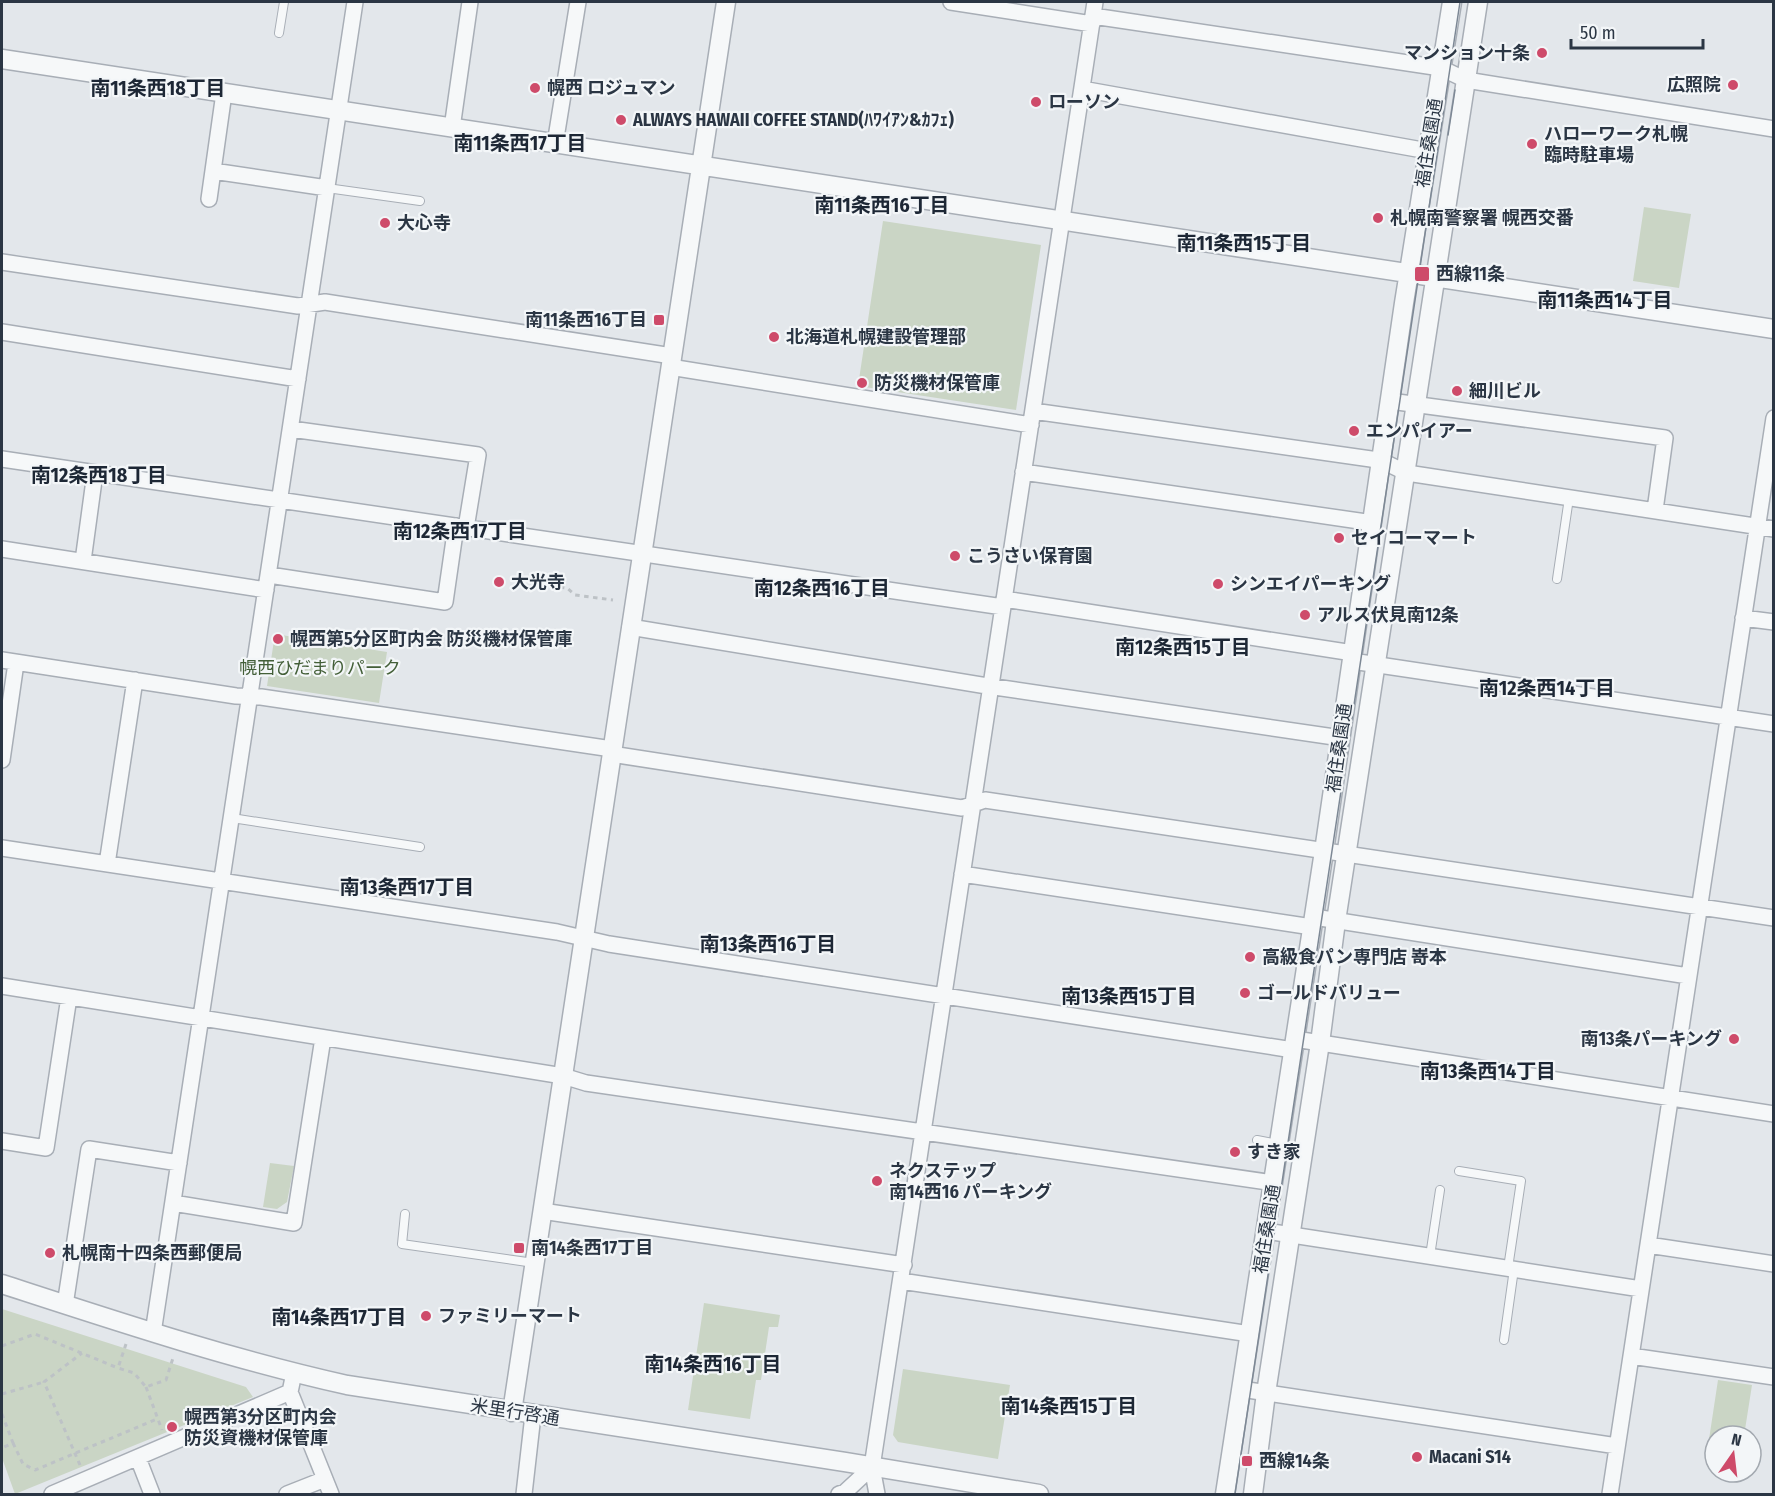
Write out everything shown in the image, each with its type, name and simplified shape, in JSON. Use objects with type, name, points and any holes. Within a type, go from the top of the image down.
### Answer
[{"type":"street","points":[[153,1333],[356,2]]},
{"type":"street","points":[[452,128],[470,2]]},
{"type":"street","points":[[555,144],[578,2]]},
{"type":"street","points":[[512,1412],[726,2]]},
{"type":"street","points":[[951,2],[1093,14],[1441,68],[1466,80],[1773,129]]},
{"type":"street","name":"福住桑園通","points":[[1225,1494],[1341,738],[1408,273],[1452,2]]},
{"type":"street","name":"福住桑園通","points":[[1252,1494],[1320,1043],[1336,921],[1478,2]]},
{"type":"street","points":[[877,1494],[872,1467],[1093,14]]},
{"type":"street","points":[[2,60],[1773,329]]},
{"type":"street","points":[[1082,89],[1428,151]]},
{"type":"street","points":[[209,199],[225,93]]},
{"type":"street","points":[[213,171],[327,188]]},
{"type":"street","points":[[2,262],[298,306],[325,302],[671,361],[1031,418],[1382,461],[1407,473],[1773,529]]},
{"type":"street","points":[[2,333],[298,379]]},
{"type":"street","points":[[1390,401],[1665,438],[1655,510]]},
{"type":"street","points":[[1610,1494],[1773,418]]},
{"type":"street","points":[[2,549],[83,561],[445,602],[478,455],[291,429]]},
{"type":"street","points":[[2,459],[641,554],[1004,603],[1353,657],[1376,664],[1773,724]]},
{"type":"street","points":[[1023,472],[1373,524]]},
{"type":"street","points":[[83,561],[95,473]]},
{"type":"street","points":[[1743,618],[1773,622]]},
{"type":"street","points":[[630,627],[991,687],[1341,738]]},
{"type":"street","points":[[2,760],[9,661],[261,697],[962,808],[985,800],[1773,918]]},
{"type":"street","points":[[107,864],[135,680]]},
{"type":"street","points":[[2,848],[557,932],[609,944],[944,996],[1294,1045],[1320,1043],[1773,1114]]},
{"type":"street","points":[[962,874],[1313,922],[1336,921],[1688,976]]},
{"type":"street","points":[[2,986],[563,1076],[586,1083],[924,1132],[1191,1165],[1274,1183]]},
{"type":"street","points":[[2,1142],[46,1148],[69,997]]},
{"type":"street","points":[[173,1203],[294,1223],[323,1038]]},
{"type":"street","points":[[65,1305],[89,1149],[179,1163]]},
{"type":"street","points":[[542,1211],[904,1265]]},
{"type":"street","points":[[1266,1230],[1641,1289]]},
{"type":"street","points":[[1648,1245],[1773,1264]]},
{"type":"street","points":[[901,1281],[1250,1334]]},
{"type":"street","name":"米里行啓通","points":[[2,1284],[153,1333],[294,1374],[347,1386],[1039,1494]]},
{"type":"street","points":[[1631,1356],[1773,1377]]},
{"type":"street","points":[[294,1374],[290,1392],[331,1494]]},
{"type":"street","points":[[1241,1389],[1617,1446]]},
{"type":"street","points":[[52,1494],[290,1392]]},
{"type":"street","points":[[524,1494],[533,1415]]},
{"type":"street","points":[[138,1458],[152,1494]]},
{"type":"street","points":[[839,1494],[845,1492],[872,1467]]},
{"type":"street","points":[[287,1494],[325,1479]]},
{"type":"lane","points":[[279,33],[284,2]]},
{"type":"lane","points":[[327,188],[420,201]]},
{"type":"lane","points":[[1557,579],[1569,498]]},
{"type":"lane","points":[[232,818],[420,847]]},
{"type":"lane","points":[[1257,1140],[1279,1144]]},
{"type":"lane","points":[[1459,1171],[1521,1181],[1504,1340]]},
{"type":"lane","points":[[1430,1256],[1440,1190]]},
{"type":"lane","points":[[405,1214],[402,1244],[534,1263]]},
{"type":"path","points":[[542,585],[567,588],[575,595],[613,600]]},
{"type":"path","points":[[2,1346],[35,1334],[134,1373],[146,1387],[164,1437]]},
{"type":"path","points":[[118,1368],[126,1344]]},
{"type":"path","points":[[2,1394],[44,1382],[82,1353]]},
{"type":"path","points":[[146,1387],[166,1380],[173,1358]]},
{"type":"path","points":[[44,1382],[82,1470]]},
{"type":"path","points":[[2,1414],[23,1464],[35,1470],[158,1419]]},
{"type":"path","points":[[2,1448],[13,1443]]},
{"type":"green space","points":[[1644,207],[1691,214],[1679,288],[1633,281]]},
{"type":"green space","points":[[883,221],[1041,245],[1016,410],[858,386]]},
{"type":"green space","name":"幌西ひだまりパーク","points":[[275,634],[387,652],[379,703],[267,686]]},
{"type":"green space","points":[[270,1163],[294,1166],[287,1202],[277,1209],[263,1207]]},
{"type":"green space","points":[[704,1303],[780,1315],[778,1327],[769,1327],[761,1380],[756,1380],[750,1419],[688,1410]]},
{"type":"green space","points":[[2,1309],[246,1387],[253,1397],[15,1494],[2,1458]]},
{"type":"green space","points":[[903,1369],[1010,1385],[998,1459],[898,1442],[893,1435]]},
{"type":"green space","points":[[1718,1380],[1752,1385],[1746,1424],[1711,1424]]},
{"type":"tram line","points":[[1235,1494],[1460,2]]},
{"type":"tram line","points":[[1448,135],[1455,90]]},
{"type":"place","name":"マンション十条","points":[[1542,53]]},
{"type":"place","name":"広照院","points":[[1733,85]]},
{"type":"place","name":"幌西 ロジュマン","points":[[535,88]]},
{"type":"place","name":"ローソン","points":[[1036,102]]},
{"type":"place","name":"ALWAYS HAWAII COFFEE STAND(ﾊﾜｲｱﾝ&ｶﾌｪ)","points":[[621,120]]},
{"type":"place","name":"ハローワーク札幌 臨時駐車場","points":[[1532,144]]},
{"type":"place","name":"札幌南警察署 幌西交番","points":[[1378,218]]},
{"type":"place","name":"大心寺","points":[[385,223]]},
{"type":"place","name":"西線11条","points":[[1422,274]]},
{"type":"place","name":"南11条西16丁目","points":[[659,320]]},
{"type":"place","name":"北海道札幌建設管理部","points":[[774,337]]},
{"type":"place","name":"防災機材保管庫","points":[[862,383]]},
{"type":"place","name":"細川ビル","points":[[1457,391]]},
{"type":"place","name":"エンパイアー","points":[[1354,431]]},
{"type":"place","name":"セイコーマート","points":[[1339,538]]},
{"type":"place","name":"こうさい保育園","points":[[955,556]]},
{"type":"place","name":"大光寺","points":[[499,582]]},
{"type":"place","name":"シンエイパーキング","points":[[1218,584]]},
{"type":"place","name":"アルス伏見南12条","points":[[1305,615]]},
{"type":"place","name":"幌西第5分区町内会 防災機材保管庫","points":[[278,639]]},
{"type":"place","name":"高級食パン専門店 嵜本","points":[[1250,957]]},
{"type":"place","name":"ゴールドバリュー","points":[[1245,993]]},
{"type":"place","name":"南13条パーキング","points":[[1734,1039]]},
{"type":"place","name":"すき家","points":[[1235,1152]]},
{"type":"place","name":"ネクステップ 南14西16 パーキング","points":[[877,1181]]},
{"type":"place","name":"南14条西17丁目","points":[[519,1248]]},
{"type":"place","name":"札幌南十四条西郵便局","points":[[50,1253]]},
{"type":"place","name":"ファミリーマート","points":[[426,1316]]},
{"type":"place","name":"幌西第3分区町内会 防災資機材保管庫","points":[[172,1427]]},
{"type":"place","name":"Macani S14","points":[[1417,1457]]},
{"type":"place","name":"西線14条","points":[[1247,1461]]},
{"type":"district","name":"南11条西18丁目","points":[[158,88]]},
{"type":"district","name":"南11条西17丁目","points":[[520,143]]},
{"type":"district","name":"南11条西16丁目","points":[[882,205]]},
{"type":"district","name":"南11条西15丁目","points":[[1244,243]]},
{"type":"district","name":"南11条西14丁目","points":[[1605,300]]},
{"type":"district","name":"南12条西18丁目","points":[[99,475]]},
{"type":"district","name":"南12条西17丁目","points":[[460,531]]},
{"type":"district","name":"南12条西16丁目","points":[[822,588]]},
{"type":"district","name":"南12条西15丁目","points":[[1183,647]]},
{"type":"district","name":"南12条西14丁目","points":[[1547,688]]},
{"type":"district","name":"南13条西17丁目","points":[[407,887]]},
{"type":"district","name":"南13条西16丁目","points":[[768,944]]},
{"type":"district","name":"南13条西15丁目","points":[[1129,996]]},
{"type":"district","name":"南13条西14丁目","points":[[1488,1071]]},
{"type":"district","name":"南14条西17丁目","points":[[339,1317]]},
{"type":"district","name":"南14条西16丁目","points":[[713,1364]]},
{"type":"district","name":"南14条西15丁目","points":[[1069,1406]]}]
